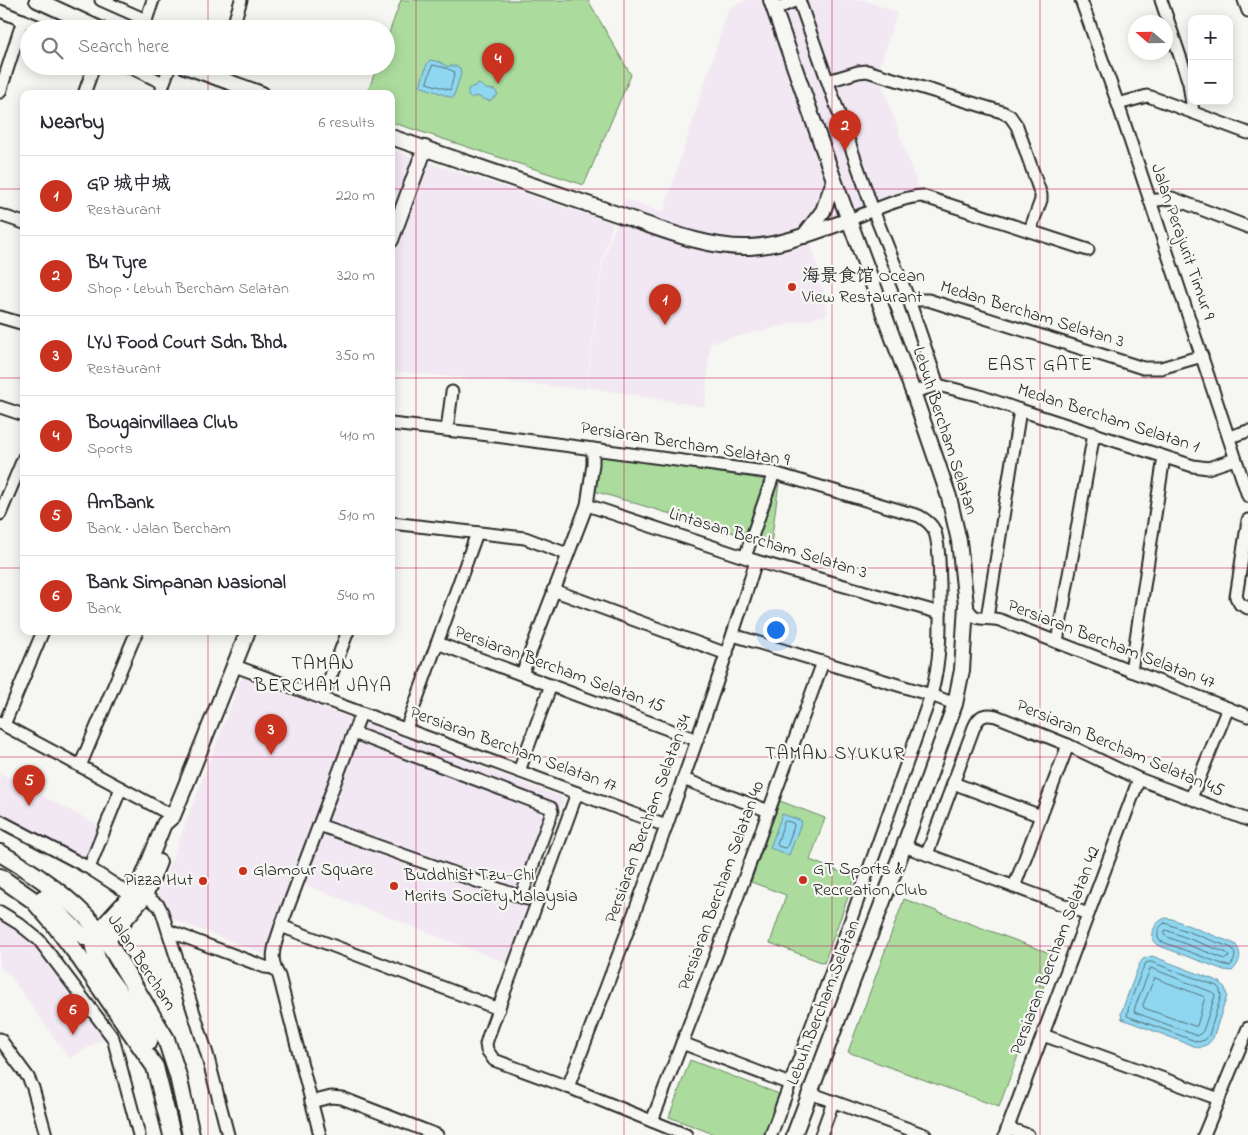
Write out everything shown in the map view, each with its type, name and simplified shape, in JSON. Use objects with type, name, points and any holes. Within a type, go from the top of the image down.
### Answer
[{"type":"main road","name":"Jalan Bercham","points":[[0,853],[69,900],[100,937],[166,1039],[178,1076],[191,1135]]},
{"type":"main road","points":[[1,877],[22,884],[46,900],[77,930],[100,937],[94,951],[99,962],[152,1046],[155,1067],[172,1135]]},
{"type":"main road","points":[[1,877],[33,900],[54,924],[155,1067]]},
{"type":"street","points":[[37,0],[80,20]]},
{"type":"street","points":[[101,0],[137,20]]},
{"type":"street","points":[[146,20],[153,0]]},
{"type":"street","points":[[234,20],[240,0]]},
{"type":"street","points":[[773,4],[799,0],[873,210],[909,300],[938,385],[913,392]]},
{"type":"street","name":"Jalan Perajurit Timur 9","points":[[1081,0],[1118,104],[1248,496]]},
{"type":"street","points":[[1161,0],[1189,82],[1193,112]]},
{"type":"street","points":[[1244,0],[1248,11]]},
{"type":"street","name":"Lebuh Bercham Selatan","points":[[773,4],[834,181],[913,392],[949,497],[959,541],[966,605],[966,634],[962,670],[955,704],[904,846],[794,1135]]},
{"type":"street","points":[[0,11],[23,20]]},
{"type":"street","points":[[0,92],[20,29]]},
{"type":"street","points":[[828,81],[858,72],[874,72],[1010,116],[1017,126],[1041,195],[1030,230]]},
{"type":"street","points":[[85,90],[91,75]]},
{"type":"street","points":[[141,75],[162,90],[167,75]]},
{"type":"street","points":[[224,75],[251,90]]},
{"type":"street","points":[[1118,104],[1147,96],[1248,133]]},
{"type":"street","points":[[395,138],[599,208],[718,245],[751,247],[804,236],[873,210],[913,197],[922,196],[1088,250]]},
{"type":"street","points":[[395,229],[425,148]]},
{"type":"street","points":[[804,236],[823,212],[834,181]]},
{"type":"street","points":[[1150,201],[1172,198],[1248,227]]},
{"type":"street","points":[[0,214],[20,222]]},
{"type":"street","name":"Medan Bercham Selatan 3","points":[[909,300],[928,300],[1143,368],[1160,368],[1202,356]]},
{"type":"street","points":[[0,317],[20,323]]},
{"type":"street","name":"Medan Bercham Selatan 1","points":[[938,385],[976,395],[1193,466],[1208,468],[1235,458]]},
{"type":"street","points":[[447,430],[452,392]]},
{"type":"street","points":[[0,407],[20,414]]},
{"type":"street","points":[[966,634],[973,622],[984,619],[1020,410]]},
{"type":"street","name":"Persiaran Bercham Selatan 9","points":[[395,424],[774,473],[919,516],[928,522],[934,531],[939,556],[940,614],[938,671],[846,933],[771,1135]]},
{"type":"street","points":[[1229,437],[1248,431]]},
{"type":"street","points":[[1057,642],[1094,433]]},
{"type":"street","points":[[522,674],[586,505],[593,464],[593,449]]},
{"type":"street","points":[[1131,671],[1164,457]]},
{"type":"street","points":[[0,514],[20,466]]},
{"type":"street","name":"Persiaran Bercham Selatan 34","points":[[568,1087],[666,826],[733,635],[774,473]]},
{"type":"street","name":"Lintasan Bercham Selatan 3","points":[[586,505],[751,559],[940,614]]},
{"type":"street","points":[[1248,521],[1236,596],[1240,604],[1248,608]]},
{"type":"street","points":[[395,523],[525,538],[567,554]]},
{"type":"street","points":[[406,729],[478,533]]},
{"type":"street","points":[[553,590],[726,654]]},
{"type":"street","name":"Persiaran Bercham Selatan 47","points":[[966,605],[970,613],[984,619],[1000,620],[1248,716]]},
{"type":"street","points":[[41,635],[2,724],[173,816]]},
{"type":"street","points":[[80,766],[135,635]]},
{"type":"street","points":[[100,937],[137,893],[173,827],[173,816],[247,635]]},
{"type":"street","points":[[322,699],[346,635]]},
{"type":"street","points":[[733,635],[955,704]]},
{"type":"street","name":"Persiaran Bercham Selatan 15","points":[[437,643],[697,740]]},
{"type":"street","name":"Persiaran Bercham Selatan 40","points":[[652,1121],[823,662]]},
{"type":"street","name":"Persiaran Bercham Selatan 17","points":[[235,666],[666,826]]},
{"type":"street","points":[[518,771],[551,685]]},
{"type":"street","points":[[1191,798],[1228,708]]},
{"type":"street","points":[[320,1135],[272,955],[281,926],[361,713]]},
{"type":"street","name":"Persiaran Bercham Selatan 45","points":[[953,783],[978,719],[986,715],[996,716],[1068,745],[1139,779],[1248,820]]},
{"type":"street","points":[[354,733],[549,806],[552,810],[521,896]]},
{"type":"street","points":[[1014,887],[1068,745]]},
{"type":"street","points":[[525,797],[533,777]]},
{"type":"street","points":[[683,779],[769,811]]},
{"type":"street","name":"Persiaran Bercham Selatan 42","points":[[1007,1131],[1139,779]]},
{"type":"street","points":[[927,854],[953,783],[1040,816]]},
{"type":"street","points":[[89,868],[121,788]]},
{"type":"street","points":[[577,793],[486,1044],[489,1055],[500,1062],[568,1087],[686,1135]]},
{"type":"street","points":[[0,821],[158,906],[162,912],[207,1054],[228,1135]]},
{"type":"street","points":[[319,824],[538,903]]},
{"type":"street","points":[[904,846],[1088,914]]},
{"type":"street","points":[[0,912],[18,923],[39,940],[112,1038],[138,1135]]},
{"type":"street","points":[[281,926],[499,1009]]},
{"type":"street","points":[[168,932],[265,967],[274,968]]},
{"type":"street","points":[[1204,1135],[1248,1028]]},
{"type":"street","points":[[1043,1035],[1219,1099]]},
{"type":"street","points":[[0,1039],[31,1082],[46,1135]]},
{"type":"street","points":[[682,1042],[790,1084]]},
{"type":"street","points":[[810,1093],[920,1134]]},
{"type":"street","points":[[312,1102],[330,1097],[342,1098],[437,1135]]},
{"type":"street","points":[[821,1135],[833,1102]]},
{"type":"street","points":[[1007,1131],[1028,1135]]},
{"type":"shaded area","points":[[747,0],[863,0],[897,12],[878,72],[920,193],[810,238],[828,315],[710,343],[705,407],[587,387],[603,262],[625,199],[663,213],[729,8]]},
{"type":"shaded area","points":[[395,151],[613,223],[602,262],[586,389],[395,371]]},
{"type":"shaded area","points":[[242,677],[564,798],[507,963],[298,882],[269,956],[152,911]]},
{"type":"shaded area","points":[[0,773],[101,827],[84,875],[0,829]]},
{"type":"shaded area","points":[[0,913],[17,923],[111,1035],[69,1058],[9,974],[0,968]]},
{"type":"green space","points":[[401,0],[588,0],[631,75],[584,185],[395,123],[395,90],[368,90],[374,75],[395,75],[394,20]]},
{"type":"green space","points":[[594,453],[779,482],[771,544],[594,491]]},
{"type":"green space","name":"GT Sports & Recreation Club","points":[[780,801],[825,818],[810,860],[855,878],[824,963],[770,943],[786,895],[751,882]]},
{"type":"green space","points":[[904,899],[1055,955],[999,1107],[848,1052]]},
{"type":"green space","points":[[690,1060],[779,1094],[764,1135],[716,1135],[669,1117]]},
{"type":"water","points":[[430,60],[440,62],[446,66],[460,68],[461,74],[453,98],[420,86]]},
{"type":"water","points":[[479,84],[486,89],[495,90],[498,95],[489,101],[476,96],[470,98],[468,89]]},
{"type":"water","points":[[782,814],[802,821],[789,855],[770,848]]},
{"type":"water","points":[[1165,918],[1235,944],[1240,955],[1237,965],[1232,971],[1224,970],[1157,945],[1153,941],[1153,930],[1158,922]]},
{"type":"water","points":[[1152,956],[1220,982],[1225,988],[1227,996],[1213,1038],[1208,1044],[1199,1048],[1122,1019],[1121,1013],[1139,965],[1143,959]]},
{"type":"place","name":"Bougainvillaea Club","points":[[498,84]]},
{"type":"place","name":"B4 Tyre","points":[[845,151]]},
{"type":"place","name":"海景食馆 Ocean View Restaurant","points":[[792,287]]},
{"type":"place","name":"GP 城中城","points":[[665,325]]},
{"type":"place","name":"LYJ Food Court Sdn. Bhd.","points":[[271,755]]},
{"type":"place","name":"AmBank","points":[[29,806]]},
{"type":"place","name":"Glamour Square","points":[[243,871]]},
{"type":"place","name":"GT Sports & Recreation Club","points":[[803,880]]},
{"type":"place","name":"Pizza Hut","points":[[203,881]]},
{"type":"place","name":"Buddhist Tzu-Chi Merits Society Malaysia","points":[[394,886]]},
{"type":"place","name":"Bank Simpanan Nasional","points":[[73,1035]]},
{"type":"district","name":"EAST GATE","points":[[1040,365]]},
{"type":"district","name":"TAMAN BERCHAM JAYA","points":[[323,675]]},
{"type":"district","name":"TAMAN SYUKUR","points":[[835,754]]}]
